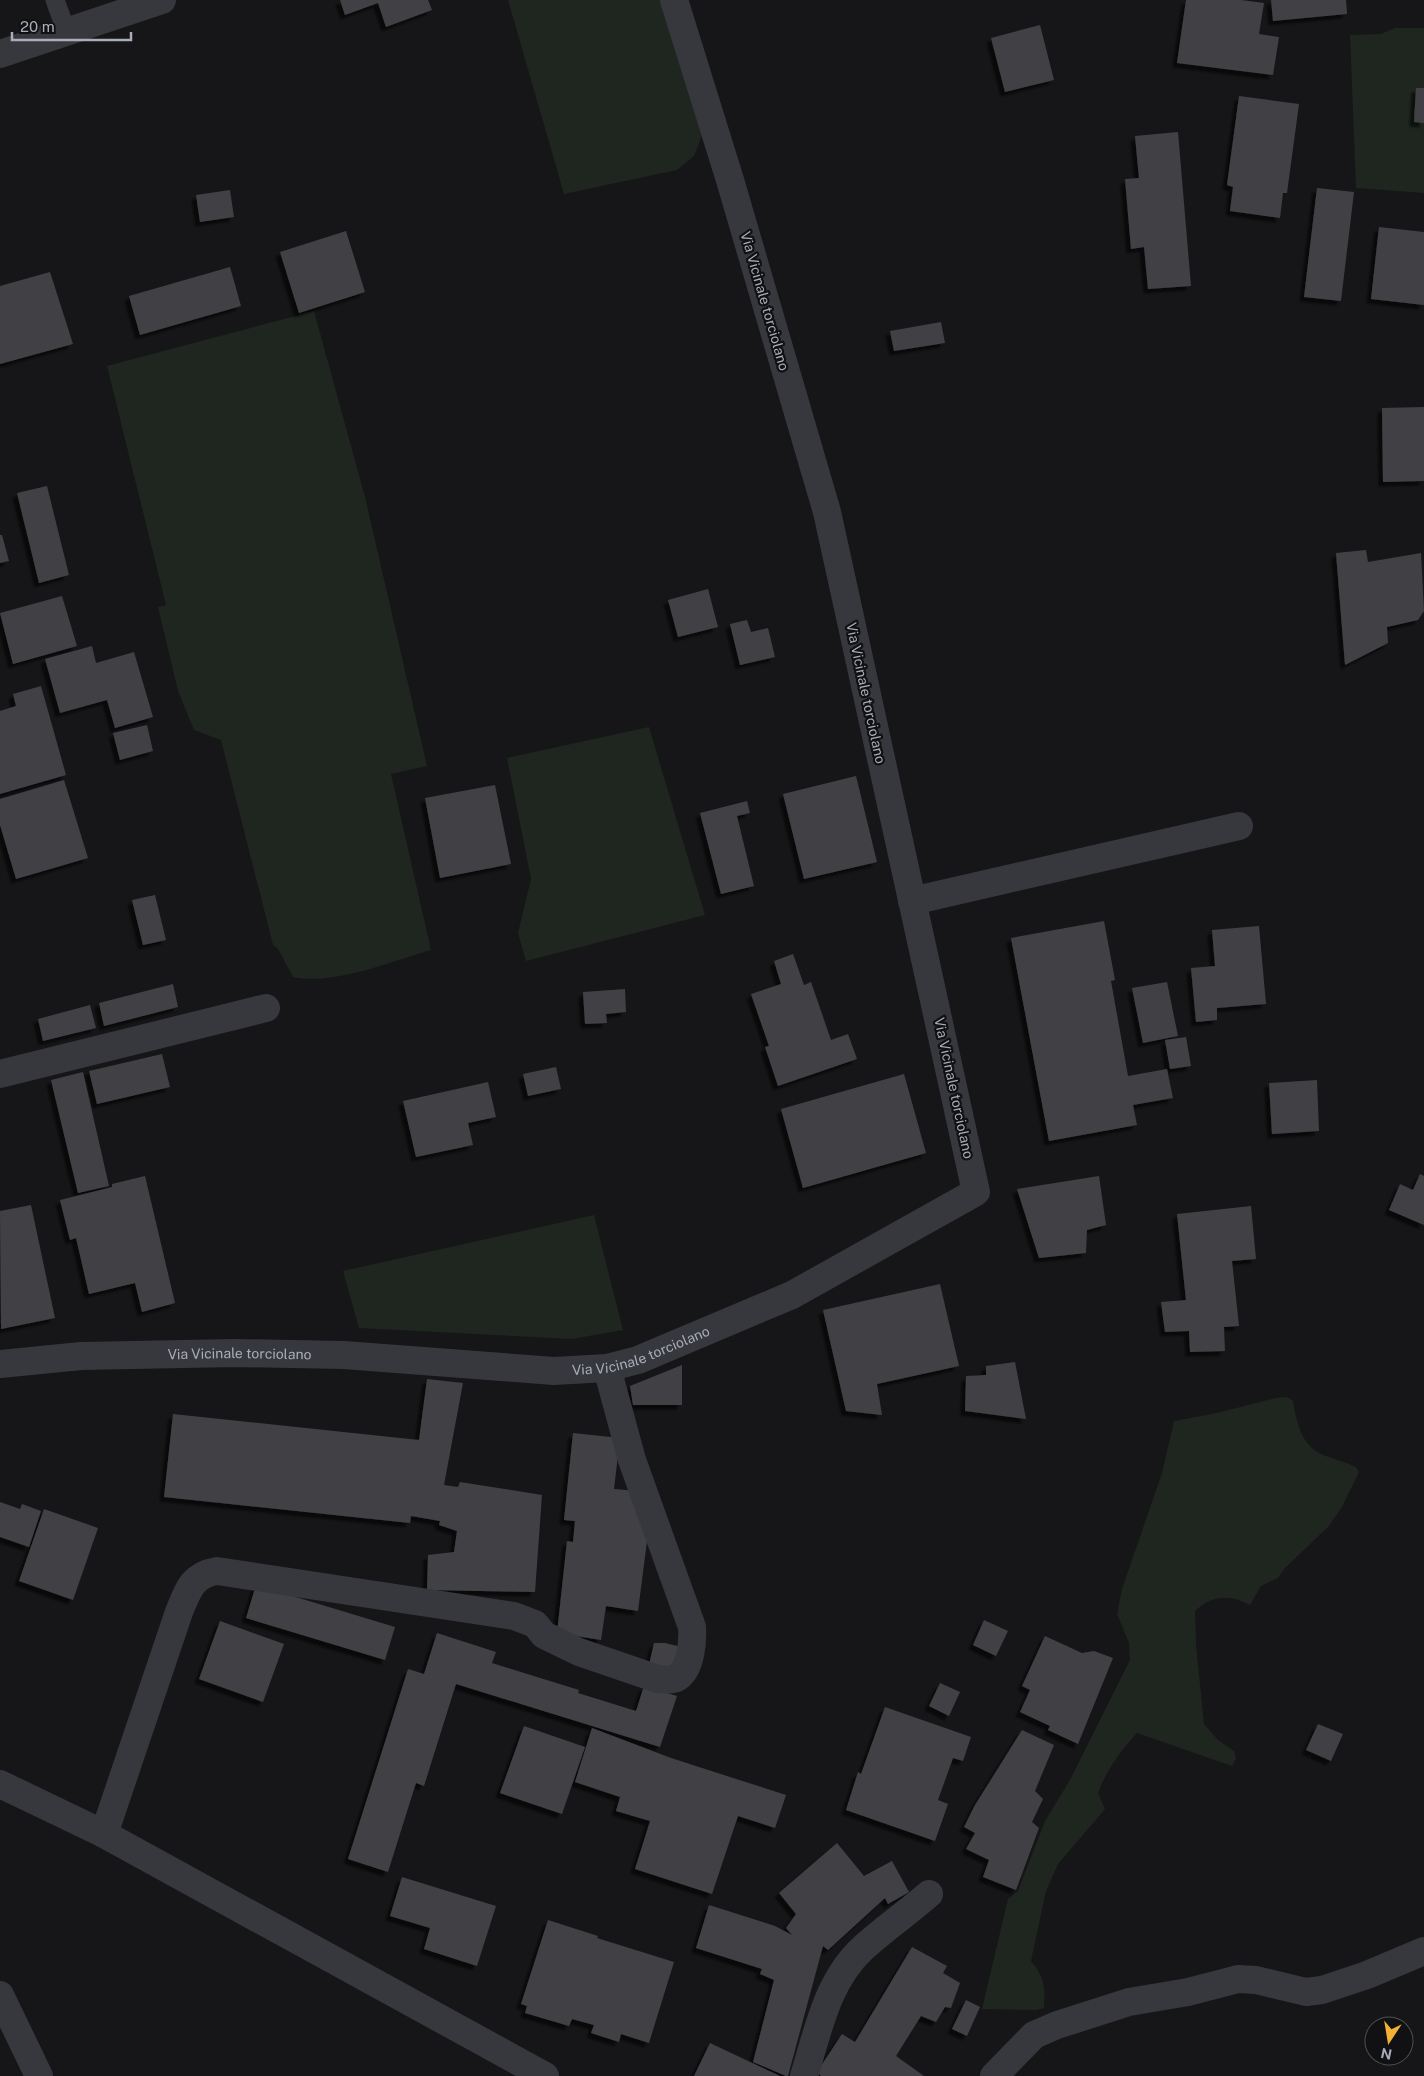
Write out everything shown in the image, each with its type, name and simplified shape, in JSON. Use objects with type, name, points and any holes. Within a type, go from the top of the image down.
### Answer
[{"type":"street","points":[[0,54],[162,0]]},
{"type":"street","name":"Via Vicinale torciolano","points":[[0,1364],[81,1356],[236,1353],[344,1355],[554,1371],[607,1368],[638,1360],[792,1295],[976,1192],[827,512],[730,180],[674,0]]},
{"type":"street","points":[[912,901],[1239,826]]},
{"type":"street","points":[[0,1074],[266,1008]]},
{"type":"street","points":[[104,1834],[179,1612],[189,1588],[196,1578],[207,1573],[217,1571],[514,1616],[535,1624],[544,1635],[579,1652],[658,1679],[672,1680],[680,1676],[686,1666],[692,1638],[692,1627],[632,1460],[607,1368]]},
{"type":"street","points":[[0,1784],[104,1834],[545,2076]]},
{"type":"street","points":[[804,2076],[827,1999],[836,1982],[862,1948],[928,1894]]},
{"type":"street","points":[[994,2076],[1034,2035],[1057,2025],[1129,2002],[1188,1992],[1238,1979],[1256,1980],[1306,1992],[1314,1991],[1367,1975],[1424,1951]]},
{"type":"street","points":[[0,1995],[39,2076]]},
{"type":"lane","points":[[55,0],[67,33]]},
{"type":"shaded area","points":[[508,0],[663,0],[704,130],[694,156],[677,170],[564,194]]},
{"type":"shaded area","points":[[1395,28],[1424,28],[1424,193],[1356,188],[1350,35],[1381,34]]},
{"type":"shaded area","points":[[314,311],[365,497],[427,766],[391,774],[431,950],[362,971],[326,978],[309,979],[293,977],[278,949],[273,945],[221,740],[194,730],[178,691],[158,607],[166,605],[107,366]]},
{"type":"shaded area","points":[[649,727],[705,915],[526,961],[518,933],[531,879],[507,758]]},
{"type":"shaded area","points":[[594,1215],[623,1330],[572,1339],[359,1328],[343,1271]]},
{"type":"shaded area","points":[[1287,1397],[1293,1401],[1296,1418],[1302,1434],[1311,1447],[1326,1456],[1356,1467],[1359,1472],[1342,1507],[1328,1527],[1284,1569],[1278,1578],[1261,1586],[1250,1605],[1235,1599],[1221,1598],[1208,1602],[1195,1611],[1196,1644],[1204,1724],[1218,1740],[1234,1751],[1236,1758],[1232,1766],[1137,1733],[1114,1761],[1101,1785],[1098,1793],[1105,1809],[1058,1864],[1046,1891],[1031,1961],[1042,1978],[1044,2008],[1036,2010],[982,2009],[1008,1899],[1018,1891],[1045,1821],[1070,1780],[1130,1660],[1129,1643],[1117,1614],[1122,1589],[1162,1473],[1174,1421]]},
{"type":"building","points":[[340,0],[428,0],[432,10],[386,27],[378,3],[345,15]]},
{"type":"building","points":[[1186,0],[1241,0],[1264,3],[1259,34],[1279,37],[1273,75],[1177,63]]},
{"type":"building","points":[[1271,0],[1346,0],[1347,14],[1273,21]]},
{"type":"building","points":[[1040,25],[1054,80],[1005,92],[991,38]]},
{"type":"building","points":[[1416,88],[1424,88],[1424,123],[1414,122]]},
{"type":"building","points":[[1239,96],[1299,104],[1287,193],[1283,193],[1280,218],[1230,211],[1233,187],[1227,185]]},
{"type":"building","points":[[1178,132],[1191,286],[1148,289],[1144,247],[1131,249],[1125,179],[1139,178],[1135,136]]},
{"type":"building","points":[[1317,188],[1354,192],[1341,301],[1304,297]]},
{"type":"building","points":[[230,190],[234,217],[200,222],[196,195]]},
{"type":"building","points":[[1379,227],[1424,232],[1424,305],[1371,299]]},
{"type":"building","points":[[346,231],[365,292],[299,313],[280,252]]},
{"type":"building","points":[[230,267],[241,306],[140,335],[129,296]]},
{"type":"building","points":[[50,272],[73,344],[0,364],[0,286]]},
{"type":"building","points":[[941,322],[945,343],[894,351],[890,331]]},
{"type":"building","points":[[1424,407],[1424,481],[1383,482],[1382,408]]},
{"type":"building","points":[[47,486],[69,575],[39,583],[17,493]]},
{"type":"building","points":[[0,535],[2,535],[9,561],[0,563]]},
{"type":"building","points":[[1366,550],[1368,562],[1421,553],[1424,611],[1418,620],[1387,627],[1388,643],[1345,665],[1336,553]]},
{"type":"building","points":[[708,589],[718,627],[678,637],[668,600]]},
{"type":"building","points":[[62,596],[77,646],[13,664],[0,613]]},
{"type":"building","points":[[747,620],[751,632],[768,628],[775,657],[740,665],[730,624]]},
{"type":"building","points":[[92,646],[96,663],[134,652],[153,717],[115,728],[107,700],[60,713],[45,659]]},
{"type":"building","points":[[41,686],[66,775],[0,794],[0,711],[16,706],[13,694]]},
{"type":"building","points":[[147,725],[153,751],[120,760],[113,733]]},
{"type":"building","points":[[856,776],[877,862],[804,879],[783,794]]},
{"type":"building","points":[[64,780],[88,858],[16,879],[0,825],[0,799]]},
{"type":"building","points":[[495,785],[511,864],[440,878],[425,798]]},
{"type":"building","points":[[747,801],[750,813],[737,816],[754,886],[721,894],[700,813]]},
{"type":"building","points":[[155,895],[166,940],[143,945],[132,900]]},
{"type":"building","points":[[1104,921],[1115,980],[1111,981],[1128,1076],[1167,1069],[1173,1098],[1133,1105],[1137,1125],[1049,1141],[1011,938]]},
{"type":"building","points":[[1259,926],[1266,1004],[1217,1008],[1217,1020],[1196,1022],[1191,968],[1215,966],[1212,930]]},
{"type":"building","points":[[793,954],[804,985],[811,982],[831,1040],[848,1034],[857,1059],[778,1086],[765,1047],[769,1046],[751,994],[781,984],[774,961]]},
{"type":"building","points":[[1167,982],[1178,1036],[1143,1043],[1132,988]]},
{"type":"building","points":[[173,984],[178,1007],[104,1026],[99,1003]]},
{"type":"building","points":[[625,989],[626,1012],[606,1014],[607,1023],[585,1024],[583,992]]},
{"type":"building","points":[[90,1005],[96,1028],[43,1041],[38,1019]]},
{"type":"building","points":[[1186,1037],[1191,1066],[1170,1069],[1165,1040]]},
{"type":"building","points":[[162,1054],[170,1087],[97,1104],[89,1071]]},
{"type":"building","points":[[556,1067],[561,1089],[528,1096],[523,1074]]},
{"type":"building","points":[[83,1072],[109,1186],[78,1193],[51,1080]]},
{"type":"building","points":[[904,1074],[926,1153],[803,1188],[781,1109]]},
{"type":"building","points":[[1317,1080],[1319,1131],[1272,1134],[1269,1083]]},
{"type":"building","points":[[488,1082],[496,1117],[468,1123],[473,1145],[416,1157],[403,1101]]},
{"type":"building","points":[[1420,1174],[1424,1176],[1424,1225],[1389,1210],[1400,1184],[1413,1190]]},
{"type":"building","points":[[145,1176],[175,1303],[142,1312],[135,1283],[89,1294],[76,1238],[70,1240],[60,1200],[112,1187],[112,1184]]},
{"type":"building","points":[[1099,1176],[1106,1225],[1087,1230],[1086,1253],[1039,1258],[1017,1189]]},
{"type":"building","points":[[31,1205],[55,1318],[1,1329],[0,1211]]},
{"type":"building","points":[[1251,1206],[1256,1259],[1232,1261],[1239,1326],[1224,1327],[1225,1351],[1190,1352],[1189,1331],[1165,1332],[1161,1302],[1186,1300],[1177,1214]]},
{"type":"building","points":[[940,1284],[959,1366],[877,1384],[882,1415],[846,1411],[823,1310]]},
{"type":"building","points":[[1015,1362],[1026,1419],[965,1411],[966,1376],[986,1375],[986,1366]]},
{"type":"building","points":[[682,1365],[682,1405],[633,1405],[630,1386]]},
{"type":"building","points":[[427,1379],[463,1383],[444,1485],[458,1487],[460,1482],[542,1495],[535,1592],[427,1590],[428,1555],[454,1552],[457,1531],[439,1525],[440,1521],[411,1516],[410,1523],[164,1497],[173,1414],[419,1440]]},
{"type":"building","points":[[573,1433],[620,1438],[614,1489],[637,1491],[650,1518],[638,1611],[606,1606],[601,1640],[557,1633],[567,1541],[573,1542],[575,1521],[564,1520]]},
{"type":"building","points":[[0,1502],[20,1509],[22,1504],[41,1511],[29,1547],[0,1537]]},
{"type":"building","points":[[44,1509],[98,1528],[73,1600],[19,1581]]},
{"type":"building","points":[[256,1585],[395,1627],[385,1660],[246,1618]]},
{"type":"building","points":[[984,1620],[1008,1631],[996,1656],[973,1645]]},
{"type":"building","points":[[220,1621],[284,1644],[263,1702],[199,1679]]},
{"type":"building","points":[[437,1633],[496,1652],[492,1663],[579,1690],[578,1693],[636,1711],[644,1686],[677,1696],[660,1747],[456,1684],[424,1786],[416,1783],[388,1872],[348,1859],[408,1669],[424,1674]]},
{"type":"building","points":[[1045,1636],[1082,1653],[1094,1651],[1113,1658],[1078,1744],[1048,1730],[1050,1726],[1020,1712],[1030,1690],[1022,1686]]},
{"type":"building","points":[[654,1643],[665,1643],[682,1647],[672,1667],[649,1665]]},
{"type":"building","points":[[940,1683],[960,1692],[949,1716],[929,1706]]},
{"type":"building","points":[[885,1707],[971,1737],[963,1761],[953,1758],[938,1800],[948,1804],[935,1841],[846,1810],[858,1772],[861,1774]]},
{"type":"building","points":[[1318,1724],[1343,1734],[1331,1761],[1306,1750]]},
{"type":"building","points":[[524,1726],[585,1747],[562,1814],[500,1793]]},
{"type":"building","points":[[592,1728],[671,1758],[786,1795],[775,1828],[738,1816],[712,1894],[635,1869],[650,1821],[616,1811],[620,1797],[575,1782]]},
{"type":"building","points":[[1022,1730],[1054,1745],[1035,1791],[1043,1799],[1032,1822],[1039,1828],[1016,1890],[983,1877],[989,1860],[966,1849],[975,1833],[964,1827],[975,1805]]},
{"type":"building","points":[[837,1843],[864,1876],[892,1861],[909,1892],[888,1904],[885,1898],[828,1950],[823,1946],[788,2076],[786,2076],[753,2062],[774,1980],[760,1974],[762,1969],[696,1948],[709,1905],[775,1926],[792,1935],[786,1928],[796,1914],[779,1893]]},
{"type":"building","points":[[402,1877],[496,1906],[477,1966],[424,1949],[430,1928],[390,1916]]},
{"type":"building","points":[[548,1920],[598,1936],[597,1938],[674,1962],[649,2043],[621,2034],[619,2042],[591,2033],[594,2025],[572,2019],[569,2026],[525,2013],[527,2006],[521,2004]]},
{"type":"building","points":[[912,1947],[947,1966],[943,1973],[960,1983],[951,2008],[945,2007],[936,2022],[921,2016],[896,2056],[924,2076],[821,2076],[817,2072],[842,2034],[855,2042]]},
{"type":"building","points":[[966,2000],[980,2007],[967,2036],[952,2029]]},
{"type":"building","points":[[710,2043],[780,2076],[694,2076]]}]
